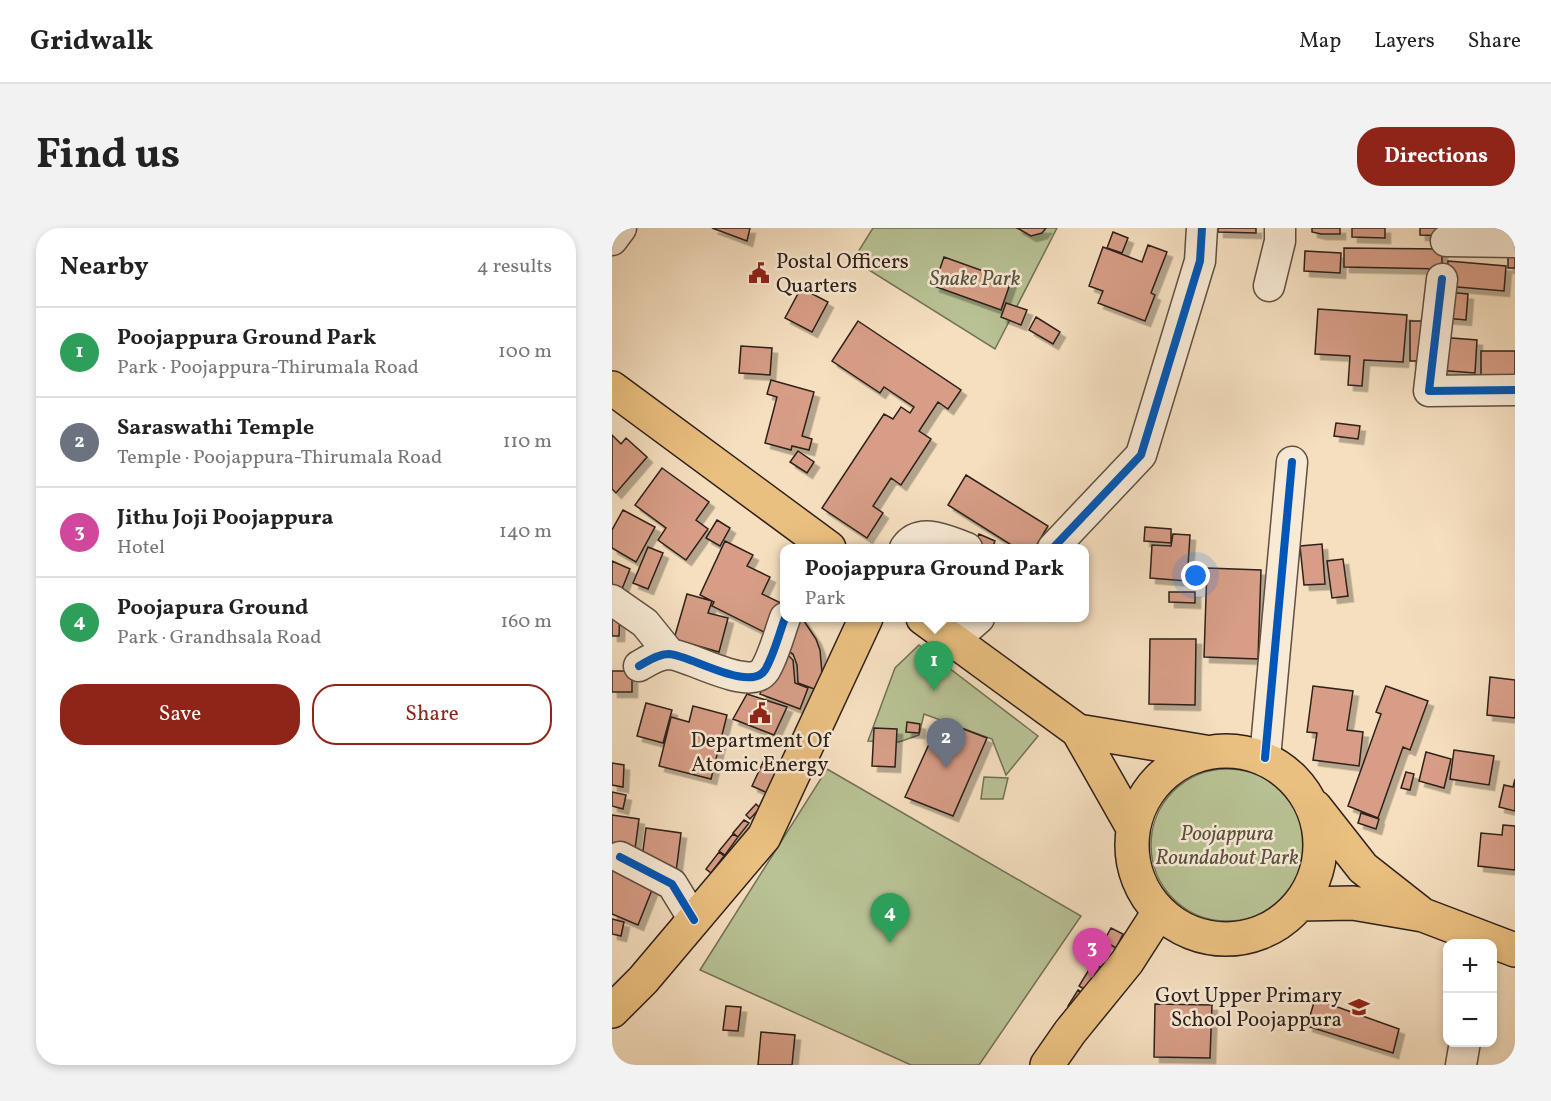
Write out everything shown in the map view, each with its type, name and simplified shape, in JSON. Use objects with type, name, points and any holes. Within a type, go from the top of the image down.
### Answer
[{"type":"main road","points":[[612,388],[816,544]]},
{"type":"main road","points":[[612,1011],[644,980],[764,837],[864,622]]},
{"type":"main road","points":[[929,622],[1078,731],[1132,826]]},
{"type":"main road","points":[[1078,731],[1205,752],[1236,750],[1265,758],[1290,775],[1363,868],[1422,915]]},
{"type":"main road","points":[[1205,752],[1179,761],[1158,778],[1142,800],[1132,826],[1131,855],[1139,883],[1159,912],[1176,927],[1201,937],[1229,940],[1264,931],[1280,923],[1300,904],[1314,880],[1320,853],[1318,825],[1309,799]]},
{"type":"main road","points":[[1300,904],[1353,903],[1422,915],[1504,946]]},
{"type":"main road","points":[[1047,1065],[1070,1032],[1127,962],[1159,912]]},
{"type":"street","points":[[612,240],[621,228]]},
{"type":"street","points":[[1058,544],[1141,455],[1200,261],[1202,228]]},
{"type":"street","points":[[1269,286],[1280,235]]},
{"type":"street","points":[[1446,241],[1515,242]]},
{"type":"street","points":[[1442,279],[1429,391],[1515,390]]},
{"type":"street","points":[[1265,758],[1292,462]]},
{"type":"street","points":[[912,544],[921,537],[938,537],[955,544]]},
{"type":"street","points":[[612,600],[645,623],[670,654]]},
{"type":"street","points":[[639,666],[657,656],[670,654],[736,676],[755,677],[764,671],[783,622]]},
{"type":"street","points":[[954,640],[974,622]]},
{"type":"street","points":[[620,857],[672,884],[694,920]]},
{"type":"street","points":[[1461,1065],[1464,1047]]},
{"type":"green space","name":"Snake Park","points":[[873,228],[1057,228],[995,349],[853,260]]},
{"type":"green space","points":[[919,645],[1038,736],[1006,775],[992,739],[924,714],[919,735],[899,742],[868,741],[895,668]]},
{"type":"green space","points":[[827,769],[1081,916],[979,1065],[911,1065],[700,970]]},
{"type":"green space","name":"Poojappura Roundabout Park","points":[[1227,769],[1242,770],[1256,775],[1281,791],[1297,816],[1302,830],[1302,860],[1297,874],[1281,899],[1256,915],[1242,920],[1227,921],[1212,920],[1198,915],[1173,899],[1157,874],[1152,860],[1151,845],[1152,830],[1157,816],[1173,791],[1198,775],[1212,770]]},
{"type":"green space","points":[[984,777],[1008,778],[1003,799],[981,799]]},
{"type":"building","points":[[712,228],[750,228],[747,241]]},
{"type":"building","points":[[1017,228],[1046,228],[1042,233],[1031,236]]},
{"type":"building","points":[[1218,228],[1256,228],[1256,233],[1218,232]]},
{"type":"building","points":[[1312,228],[1340,228],[1340,234],[1321,234],[1312,232]]},
{"type":"building","points":[[1352,228],[1385,228],[1385,238],[1352,237]]},
{"type":"building","points":[[1420,228],[1448,228],[1448,236],[1420,235]]},
{"type":"building","points":[[1113,232],[1128,238],[1122,253],[1107,248]]},
{"type":"building","points":[[1148,245],[1167,252],[1151,293],[1155,295],[1145,321],[1098,303],[1103,291],[1089,286],[1103,247],[1142,262]]},
{"type":"building","points":[[1508,247],[1515,247],[1515,268],[1508,268]]},
{"type":"building","points":[[1344,248],[1442,249],[1442,269],[1344,267]]},
{"type":"building","points":[[1305,251],[1341,253],[1340,273],[1304,271]]},
{"type":"building","points":[[944,257],[1011,281],[1001,310],[934,286]]},
{"type":"building","points":[[1448,261],[1506,266],[1504,291],[1446,286]]},
{"type":"building","points":[[801,288],[828,302],[812,332],[785,318]]},
{"type":"building","points":[[1447,292],[1468,294],[1466,320],[1445,318]]},
{"type":"building","points":[[1006,303],[1027,310],[1021,325],[1001,317]]},
{"type":"building","points":[[1318,309],[1407,315],[1403,362],[1364,360],[1362,386],[1348,385],[1350,356],[1315,354]]},
{"type":"building","points":[[1036,317],[1060,332],[1053,344],[1029,330]]},
{"type":"building","points":[[858,321],[961,390],[948,409],[938,402],[919,431],[931,439],[901,485],[891,478],[873,506],[883,513],[867,538],[822,508],[884,414],[893,419],[901,407],[910,413],[914,407],[884,387],[880,393],[832,361]]},
{"type":"building","points":[[1410,321],[1427,321],[1427,361],[1410,361]]},
{"type":"building","points":[[1439,337],[1477,340],[1475,373],[1437,370]]},
{"type":"building","points":[[741,346],[772,348],[770,375],[739,373]]},
{"type":"building","points":[[1481,351],[1515,351],[1515,383],[1481,383]]},
{"type":"building","points":[[771,380],[814,392],[802,436],[812,439],[809,450],[792,446],[791,450],[765,443],[777,397],[767,394]]},
{"type":"building","points":[[1336,423],[1360,426],[1358,439],[1334,436]]},
{"type":"building","points":[[612,435],[621,444],[626,438],[647,457],[616,493],[612,489]]},
{"type":"building","points":[[798,451],[814,462],[807,473],[790,462]]},
{"type":"building","points":[[662,468],[709,502],[696,520],[708,529],[686,560],[658,540],[666,528],[635,505]]},
{"type":"building","points":[[966,475],[1048,526],[1037,544],[1010,544],[948,505]]},
{"type":"building","points":[[623,510],[655,527],[636,562],[612,548],[612,530]]},
{"type":"building","points":[[717,520],[730,528],[720,546],[706,538]]},
{"type":"building","points":[[1145,527],[1171,529],[1171,543],[1144,541]]},
{"type":"building","points":[[979,534],[995,541],[994,544],[974,544]]},
{"type":"building","points":[[1173,534],[1190,535],[1187,581],[1150,578],[1152,545],[1171,546]]},
{"type":"building","points":[[725,541],[753,555],[747,566],[770,577],[762,594],[780,603],[780,605],[766,633],[712,606],[714,602],[700,595]]},
{"type":"building","points":[[1322,544],[1325,584],[1304,585],[1300,546]]},
{"type":"building","points":[[648,547],[663,553],[648,589],[633,583]]},
{"type":"building","points":[[1343,559],[1348,596],[1332,598],[1327,561]]},
{"type":"building","points":[[612,561],[630,569],[620,594],[612,591]]},
{"type":"building","points":[[1207,568],[1261,570],[1258,659],[1204,657]]},
{"type":"building","points":[[1169,592],[1195,592],[1195,603],[1169,602]]},
{"type":"building","points":[[687,594],[712,601],[708,613],[728,618],[719,652],[674,639]]},
{"type":"building","points":[[612,608],[620,608],[619,636],[612,636]]},
{"type":"building","points":[[786,622],[805,622],[820,650],[822,673],[817,690],[798,683],[797,665],[793,654],[778,645]]},
{"type":"building","points":[[1150,639],[1196,639],[1195,705],[1149,704]]},
{"type":"building","points":[[776,652],[785,652],[793,660],[795,683],[808,688],[800,709],[760,694]]},
{"type":"building","points":[[612,671],[632,671],[632,692],[612,692]]},
{"type":"building","points":[[1490,677],[1515,680],[1515,718],[1487,715]]},
{"type":"building","points":[[1313,686],[1353,691],[1347,730],[1363,732],[1359,766],[1313,760],[1317,733],[1307,732]]},
{"type":"building","points":[[1386,686],[1428,701],[1410,750],[1403,747],[1378,818],[1348,806],[1381,714],[1376,712]]},
{"type":"building","name":"Department Of Atomic Energy","points":[[747,694],[787,707],[774,735],[733,719]]},
{"type":"building","points":[[646,703],[672,710],[663,743],[637,736]]},
{"type":"building","points":[[693,706],[727,715],[711,779],[659,766],[671,717],[689,722]]},
{"type":"building","points":[[940,720],[987,738],[953,816],[905,797]]},
{"type":"building","points":[[907,722],[920,724],[919,733],[906,732]]},
{"type":"building","points":[[874,728],[897,729],[895,767],[872,766]]},
{"type":"building","points":[[1454,750],[1494,756],[1489,785],[1450,779]]},
{"type":"building","points":[[1426,752],[1451,759],[1444,788],[1419,781]]},
{"type":"building","points":[[764,760],[782,767],[770,794],[752,786]]},
{"type":"building","points":[[612,763],[624,765],[623,787],[612,785]]},
{"type":"building","points":[[1406,772],[1414,774],[1410,790],[1401,788]]},
{"type":"building","points":[[1515,779],[1515,811],[1499,807],[1504,785],[1513,787]]},
{"type":"building","points":[[612,792],[626,795],[623,809],[612,806]]},
{"type":"building","points":[[756,804],[760,808],[750,819],[746,815]]},
{"type":"building","points":[[1361,813],[1379,819],[1376,829],[1358,823]]},
{"type":"building","points":[[612,815],[639,819],[635,849],[612,846]]},
{"type":"building","points":[[744,820],[749,823],[738,837],[733,833]]},
{"type":"building","points":[[1503,825],[1515,826],[1515,870],[1478,866],[1481,833],[1502,835]]},
{"type":"building","points":[[646,828],[681,833],[676,872],[641,866]]},
{"type":"building","points":[[733,834],[738,837],[725,855],[719,851]]},
{"type":"building","points":[[719,852],[724,856],[711,873],[706,869]]},
{"type":"building","points":[[612,862],[656,880],[638,925],[612,914]]},
{"type":"building","points":[[612,919],[624,922],[621,936],[612,934]]},
{"type":"building","points":[[1111,928],[1123,934],[1116,948],[1104,941]]},
{"type":"building","points":[[1093,963],[1105,970],[1092,994],[1079,986]]},
{"type":"building","points":[[1078,990],[1089,997],[1079,1012],[1068,1006]]},
{"type":"building","points":[[1315,999],[1399,1029],[1393,1053],[1307,1026]]},
{"type":"building","points":[[1155,1004],[1212,1005],[1210,1058],[1154,1057]]},
{"type":"building","points":[[726,1006],[741,1007],[738,1031],[723,1030]]},
{"type":"building","points":[[761,1032],[795,1035],[792,1065],[758,1065]]},
{"type":"cycle path","points":[[1057,544],[1141,455],[1200,261],[1202,228]]},
{"type":"cycle path","points":[[1442,279],[1429,391],[1515,390]]},
{"type":"cycle path","points":[[1265,758],[1292,462]]},
{"type":"cycle path","points":[[639,666],[657,656],[669,654],[734,675],[757,676],[765,670],[768,664],[784,622]]},
{"type":"cycle path","points":[[620,857],[672,884],[694,920]]},
{"type":"place","name":"Postal Officers Quarters","points":[[759,273]]},
{"type":"place","name":"Poojappura Ground Park","points":[[934,691]]},
{"type":"place","name":"Department Of Atomic Energy","points":[[760,713]]},
{"type":"place","name":"Saraswathi Temple","points":[[946,768]]},
{"type":"place","name":"Poojapura Ground","points":[[890,943]]},
{"type":"place","name":"Jithu Joji Poojappura","points":[[1092,978]]},
{"type":"place","name":"Govt Upper Primary School Poojappura","points":[[1359,1007]]}]
